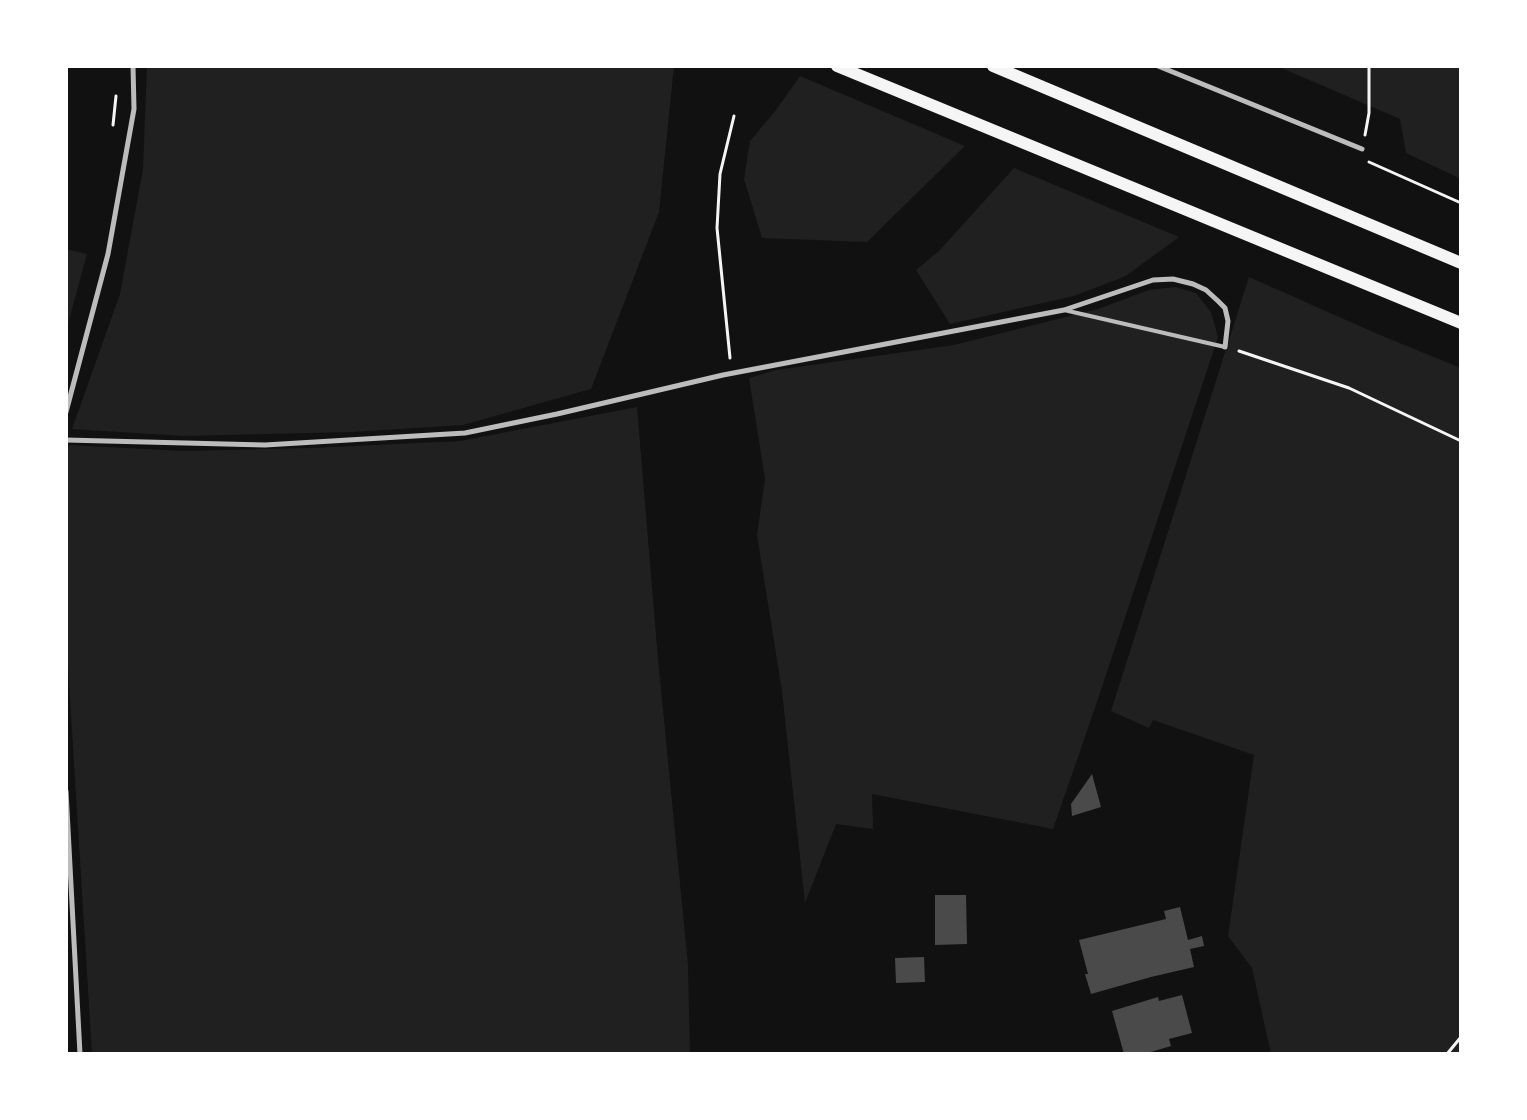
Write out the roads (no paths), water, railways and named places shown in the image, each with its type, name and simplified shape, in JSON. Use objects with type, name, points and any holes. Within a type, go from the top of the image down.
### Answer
[{"type":"main road","points":[[837,66],[1461,323]]},
{"type":"main road","points":[[993,66],[1461,263]]},
{"type":"street","points":[[66,412],[108,254],[134,109],[133,66]]},
{"type":"street","points":[[1158,66],[1362,149]]},
{"type":"street","points":[[66,440],[265,445],[466,433],[558,414],[723,375],[1064,310],[1153,280],[1173,279],[1193,284],[1206,290],[1225,308],[1228,321],[1224,347]]},
{"type":"street","points":[[66,791],[80,1054]]},
{"type":"lane","points":[[1064,310],[1224,347]]}]
